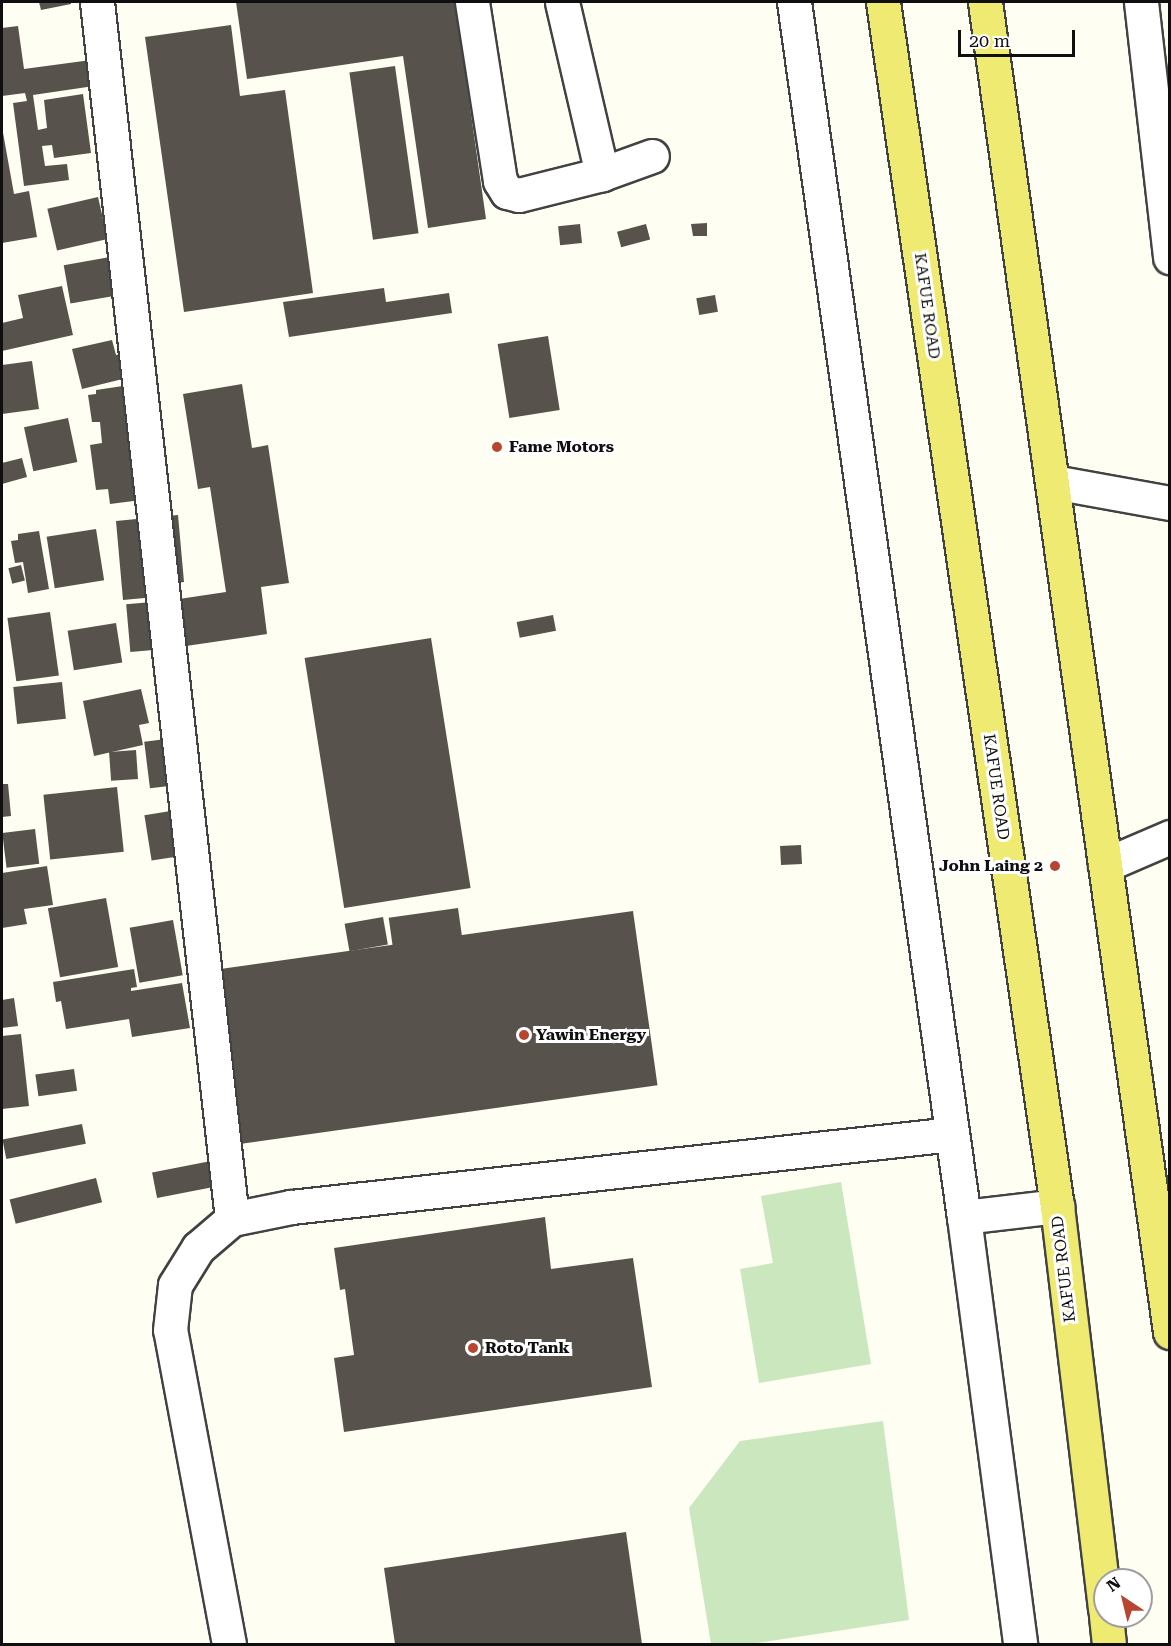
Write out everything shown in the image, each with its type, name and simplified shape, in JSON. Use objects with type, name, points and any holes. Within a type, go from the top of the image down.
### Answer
[{"type":"main road","name":"KAFUE ROAD","points":[[883,2],[1057,1206],[1100,1568]]},
{"type":"main road","points":[[985,2],[1170,1332]]},
{"type":"main road","points":[[1107,1628],[1109,1644]]},
{"type":"street","points":[[97,2],[232,1219]]},
{"type":"street","points":[[472,2],[500,181],[507,192],[519,195],[602,174],[652,156]]},
{"type":"street","points":[[562,2],[602,174]]},
{"type":"street","points":[[794,2],[964,1217],[1020,1644]]},
{"type":"street","points":[[1141,2],[1170,256]]},
{"type":"street","points":[[1053,482],[1170,503]]},
{"type":"street","points":[[1105,865],[1170,837]]},
{"type":"street","points":[[229,1644],[170,1329],[175,1285],[198,1248],[232,1219],[291,1207],[952,1134]]},
{"type":"street","points":[[964,1217],[1057,1206]]},
{"type":"green space","points":[[841,1182],[871,1364],[759,1383],[740,1269],[773,1263],[761,1196]]},
{"type":"green space","points":[[883,1421],[909,1620],[750,1644],[711,1644],[689,1508],[740,1441]]},
{"type":"building","points":[[39,2],[71,2],[71,4],[41,10]]},
{"type":"building","points":[[236,2],[455,2],[486,219],[428,228],[403,56],[247,79]]},
{"type":"building","points":[[231,25],[240,96],[285,90],[313,293],[184,312],[145,37]]},
{"type":"building","points":[[18,26],[24,69],[91,60],[94,86],[33,95],[38,130],[47,128],[44,100],[83,94],[91,153],[54,158],[52,145],[42,146],[45,166],[67,164],[69,180],[24,186],[13,103],[27,101],[25,93],[2,96],[2,28]]},
{"type":"building","points":[[395,66],[419,233],[373,240],[349,72]]},
{"type":"building","points":[[2,127],[14,194],[29,191],[37,237],[2,243]]},
{"type":"building","points":[[98,197],[108,239],[57,251],[47,209]]},
{"type":"building","points":[[707,223],[707,236],[693,236],[691,224]]},
{"type":"building","points":[[580,224],[582,243],[560,245],[558,226]]},
{"type":"building","points":[[646,224],[650,239],[621,247],[617,232]]},
{"type":"building","points":[[110,257],[117,295],[70,304],[64,265]]},
{"type":"building","points":[[62,286],[73,335],[2,351],[2,323],[23,318],[18,295]]},
{"type":"building","points":[[384,288],[386,302],[449,293],[452,313],[289,337],[283,302]]},
{"type":"building","points":[[715,295],[718,312],[699,315],[696,298]]},
{"type":"building","points":[[548,336],[560,410],[509,418],[498,344]]},
{"type":"building","points":[[112,340],[116,355],[133,351],[139,375],[82,389],[72,349]]},
{"type":"building","points":[[32,361],[39,409],[2,414],[2,365]]},
{"type":"building","points":[[150,382],[165,497],[110,504],[108,489],[96,490],[90,445],[102,443],[100,422],[92,422],[88,395],[96,394],[96,390]]},
{"type":"building","points":[[242,384],[252,448],[268,445],[289,583],[261,587],[267,634],[186,646],[179,599],[226,592],[210,487],[198,489],[183,394]]},
{"type":"building","points":[[68,418],[77,462],[33,471],[24,427]]},
{"type":"building","points":[[22,458],[27,477],[2,484],[2,463]]},
{"type":"building","points":[[178,515],[184,582],[176,583],[177,595],[123,600],[116,521]]},
{"type":"building","points":[[96,529],[104,580],[55,588],[47,537]]},
{"type":"building","points":[[39,531],[49,589],[28,593],[23,562],[15,563],[11,541],[18,540],[18,534]]},
{"type":"building","points":[[21,565],[25,581],[12,584],[8,568]]},
{"type":"building","points":[[175,600],[179,648],[130,652],[126,604]]},
{"type":"building","points":[[50,612],[59,675],[16,681],[7,618]]},
{"type":"building","points":[[553,615],[556,631],[520,638],[517,622]]},
{"type":"building","points":[[116,623],[122,663],[74,670],[68,631]]},
{"type":"building","points":[[431,638],[471,888],[344,908],[305,658]]},
{"type":"building","points":[[62,682],[66,719],[17,724],[13,687]]},
{"type":"building","points":[[141,689],[149,723],[139,725],[143,745],[94,756],[83,701]]},
{"type":"building","points":[[174,738],[180,785],[150,788],[144,742]]},
{"type":"building","points":[[136,750],[138,779],[111,781],[109,752]]},
{"type":"building","points":[[2,784],[8,784],[11,816],[2,817]]},
{"type":"building","points":[[117,787],[124,852],[50,859],[43,795]]},
{"type":"building","points":[[177,810],[184,855],[152,861],[144,815]]},
{"type":"building","points":[[35,829],[39,864],[7,868],[2,833]]},
{"type":"building","points":[[801,845],[802,864],[781,865],[780,846]]},
{"type":"building","points":[[47,866],[53,905],[24,909],[27,924],[2,928],[2,873]]},
{"type":"building","points":[[106,898],[118,967],[60,977],[48,908]]},
{"type":"building","points":[[458,908],[462,936],[393,945],[389,918]]},
{"type":"building","points":[[633,911],[657,1085],[231,1145],[206,971]]},
{"type":"building","points":[[383,917],[388,945],[349,951],[345,924]]},
{"type":"building","points":[[173,920],[183,975],[139,983],[130,928]]},
{"type":"building","points":[[134,969],[137,987],[131,988],[131,991],[182,983],[190,1028],[132,1037],[129,1019],[66,1029],[61,1001],[56,1002],[53,982]]},
{"type":"building","points":[[14,998],[18,1026],[2,1028],[2,1000]]},
{"type":"building","points":[[21,1034],[29,1106],[2,1109],[2,1036]]},
{"type":"building","points":[[74,1069],[77,1091],[38,1096],[35,1074]]},
{"type":"building","points":[[82,1124],[86,1144],[6,1159],[2,1139]]},
{"type":"building","points":[[211,1161],[216,1187],[157,1198],[152,1172]]},
{"type":"building","points":[[96,1178],[102,1202],[16,1224],[10,1200]]},
{"type":"building","points":[[545,1217],[551,1269],[633,1258],[652,1387],[344,1432],[334,1358],[354,1355],[345,1289],[340,1290],[334,1248]]},
{"type":"building","points":[[626,1532],[642,1644],[395,1644],[384,1568]]},
{"type":"place","name":"Fame Motors","points":[[497,447]]},
{"type":"place","name":"John Laing 2","points":[[1055,866]]},
{"type":"place","name":"Yawin Energy","points":[[524,1035]]},
{"type":"place","name":"Roto Tank","points":[[473,1348]]}]
